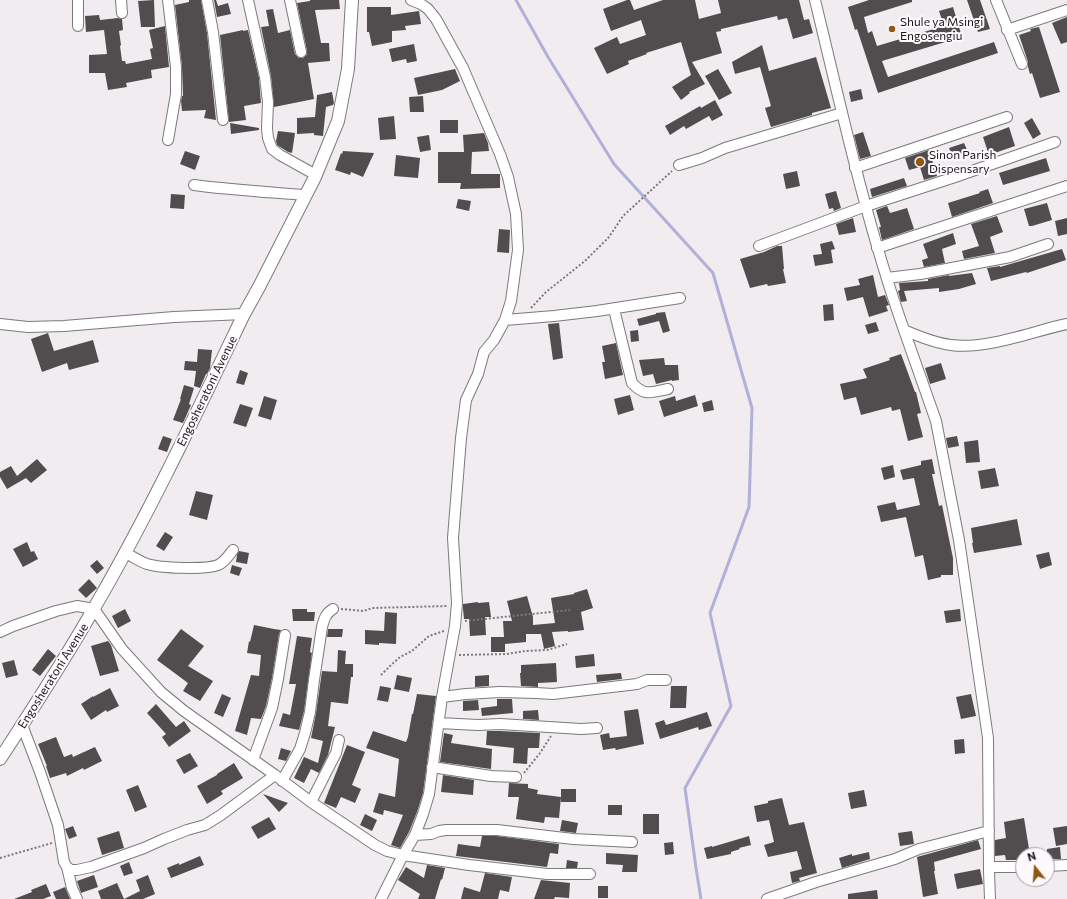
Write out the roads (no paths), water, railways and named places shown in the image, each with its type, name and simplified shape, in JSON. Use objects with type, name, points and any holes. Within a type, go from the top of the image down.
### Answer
[{"type":"street","points":[[78,0],[78,26]]},
{"type":"street","points":[[121,0],[122,13]]},
{"type":"street","points":[[168,0],[176,67],[176,94],[168,140]]},
{"type":"street","points":[[207,0],[213,32],[223,120]]},
{"type":"street","points":[[248,0],[265,77],[268,102],[267,128],[268,138],[272,149],[316,175]]},
{"type":"street","points":[[290,0],[301,52]]},
{"type":"street","name":"Engosheratoni Avenue","points":[[0,759],[71,649],[125,553],[162,483],[244,314],[316,175],[338,121],[348,69],[352,0]]},
{"type":"street","points":[[380,899],[415,835],[429,794],[442,697],[450,656],[457,604],[453,538],[461,438],[466,400],[478,374],[484,352],[494,340],[505,320],[511,301],[518,250],[516,214],[508,176],[500,154],[463,68],[436,19],[428,9],[411,0]]},
{"type":"street","points":[[815,0],[855,168],[877,248],[936,421],[959,540],[988,738],[990,899]]},
{"type":"street","points":[[996,0],[1022,64]]},
{"type":"street","points":[[1008,30],[1067,10]]},
{"type":"street","points":[[679,165],[702,158],[725,148],[842,114]]},
{"type":"street","points":[[855,168],[1007,117]]},
{"type":"street","points":[[759,246],[866,206],[955,177],[1054,142]]},
{"type":"street","points":[[194,185],[305,195]]},
{"type":"street","points":[[877,248],[1067,186]]},
{"type":"street","points":[[887,278],[920,274],[1002,259],[1048,244]]},
{"type":"street","points":[[505,320],[614,309],[680,298]]},
{"type":"street","points":[[614,309],[632,383],[642,392],[648,393],[668,388]]},
{"type":"street","points":[[0,324],[28,327],[64,326],[244,314]]},
{"type":"street","points":[[904,330],[927,340],[952,345],[968,345],[993,342],[1067,324]]},
{"type":"street","points":[[125,553],[147,564],[192,568],[208,567],[218,564],[233,550]]},
{"type":"street","points":[[0,632],[56,610],[77,606],[94,609],[122,649],[161,692],[184,711],[311,802],[375,845],[403,856],[481,867],[547,874],[590,874]]},
{"type":"street","points":[[67,867],[71,870],[77,870],[92,867],[187,830],[205,825],[279,778],[302,744],[310,712],[323,623],[328,611],[333,609]]},
{"type":"street","points":[[253,760],[272,708],[285,635]]},
{"type":"street","points":[[442,697],[500,692],[553,694],[637,684],[647,680],[666,680]]},
{"type":"street","points":[[439,723],[478,725],[500,724],[581,729],[597,728]]},
{"type":"street","points":[[22,725],[58,825],[64,862],[77,899]]},
{"type":"street","points":[[311,802],[336,753],[339,740]]},
{"type":"street","points":[[432,767],[491,776],[516,777]]},
{"type":"street","points":[[415,835],[431,834],[446,830],[497,830],[573,839],[632,842]]},
{"type":"street","points":[[767,899],[809,884],[918,850],[988,831]]},
{"type":"street","points":[[1055,866],[1067,865]]},
{"type":"street","points":[[989,867],[1015,867]]},
{"type":"waterway","points":[[516,0],[548,57],[614,164],[713,273],[752,408],[749,507],[710,613],[731,706],[685,788],[701,899]]},
{"type":"place","name":"Shule ya Msingi Engosengiu","points":[[892,29]]},
{"type":"place","name":"Sinon Parish Dispensary","points":[[920,162]]}]
